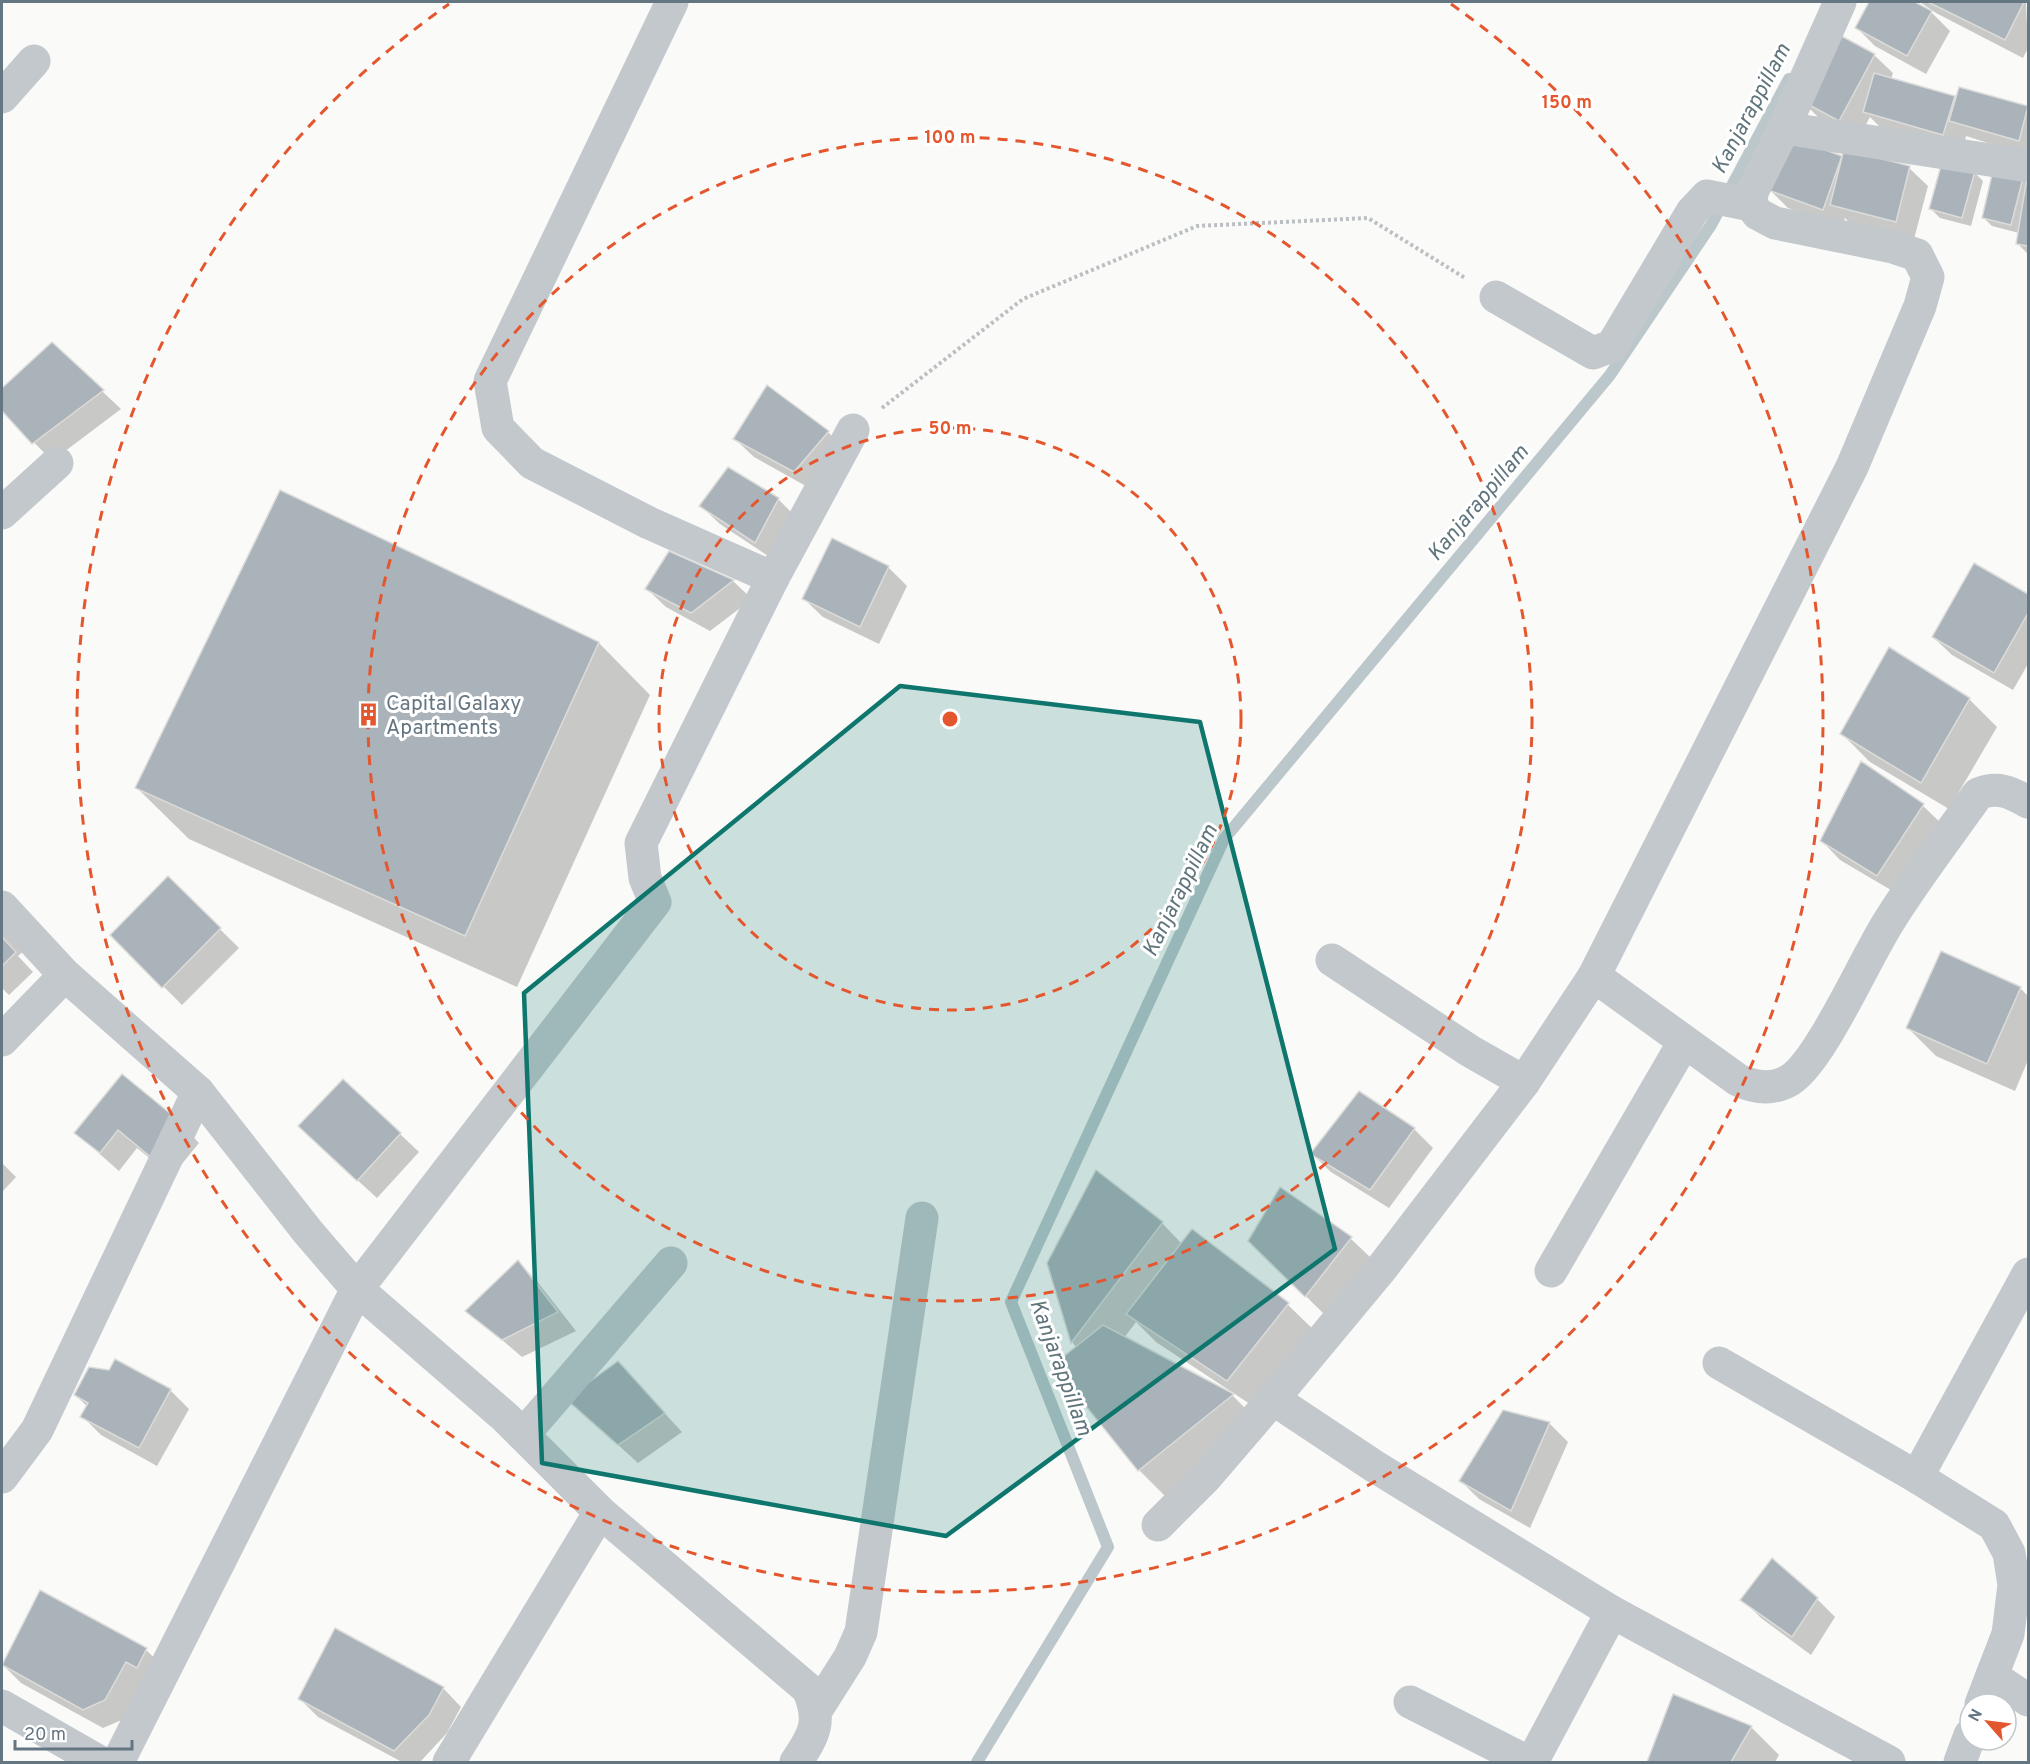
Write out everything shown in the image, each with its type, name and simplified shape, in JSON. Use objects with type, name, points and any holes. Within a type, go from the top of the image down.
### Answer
[{"type":"street","points":[[672,2],[490,381],[498,428],[532,462],[649,523],[773,578]]},
{"type":"street","points":[[1496,297],[1593,353],[1612,346],[1692,212],[1732,201],[1752,192],[1784,128],[1840,2]]},
{"type":"street","points":[[2,97],[34,60]]},
{"type":"street","points":[[1784,128],[2028,166]]},
{"type":"street","points":[[1158,1525],[1206,1477],[1381,1269],[1524,1082],[1594,976],[1852,467],[1920,306],[1928,277],[1917,255],[1893,246],[1775,223],[1732,201]]},
{"type":"street","points":[[117,1762],[357,1289],[656,902],[645,878],[641,843],[773,578],[853,430]]},
{"type":"street","points":[[2,513],[57,463]]},
{"type":"street","points":[[1594,976],[1738,1080],[1754,1088],[1773,1086],[1791,1080],[1812,1060],[1891,918],[1978,794],[1994,788],[2012,793],[2028,802]]},
{"type":"street","points":[[2,907],[64,975],[198,1092],[308,1232],[357,1289],[523,1435],[600,1512],[808,1689],[817,1709]]},
{"type":"street","points":[[1332,960],[1470,1051],[1524,1082]]},
{"type":"street","points":[[2,1040],[64,975]]},
{"type":"street","points":[[1551,1271],[1684,1042]]},
{"type":"street","points":[[2,1477],[37,1430],[198,1092]]},
{"type":"street","points":[[796,1762],[815,1729],[817,1709],[850,1657],[861,1632],[921,1218]]},
{"type":"street","points":[[523,1435],[671,1263]]},
{"type":"street","points":[[1917,1477],[2028,1274]]},
{"type":"street","points":[[1719,1363],[1917,1477],[1994,1525],[2009,1553],[2014,1584],[2008,1634],[1987,1690],[2028,1700]]},
{"type":"street","points":[[1273,1399],[1374,1466],[1612,1612],[1889,1762]]},
{"type":"street","points":[[449,1762],[600,1512]]},
{"type":"street","points":[[1410,1702],[1530,1762],[1612,1612]]},
{"type":"street","points":[[2,1706],[100,1762]]},
{"type":"path","points":[[853,430],[1023,299],[1197,226],[1368,218],[1496,297]]},
{"type":"highlighted area","points":[[900,686],[1200,722],[1335,1249],[946,1536],[542,1463],[524,993]]},
{"type":"building","points":[[1869,2],[1915,2],[1932,11],[1907,56],[1855,28]]},
{"type":"building","points":[[1928,2],[2024,2],[2005,40]]},
{"type":"building","points":[[1834,32],[1875,54],[1839,121],[1798,99]]},
{"type":"building","points":[[1874,73],[1955,96],[1943,135],[1863,112]]},
{"type":"building","points":[[1959,87],[2028,106],[2019,141],[1949,121]]},
{"type":"building","points":[[1787,136],[1842,156],[1823,210],[1768,190]]},
{"type":"building","points":[[1844,149],[1910,166],[1896,222],[1830,205]]},
{"type":"building","points":[[1942,162],[1975,171],[1962,218],[1929,209]]},
{"type":"building","points":[[1993,170],[2023,178],[2011,225],[1982,218]]},
{"type":"building","points":[[2028,179],[2028,246],[2016,244]]},
{"type":"building","points":[[52,342],[104,390],[32,444],[2,411],[2,388]]},
{"type":"building","points":[[767,385],[829,431],[794,472],[733,439]]},
{"type":"building","points":[[728,467],[779,498],[755,543],[699,506]]},
{"type":"building","name":"Capital Galaxy Apartments","points":[[280,490],[599,642],[465,936],[135,788]]},
{"type":"building","points":[[832,538],[889,566],[860,627],[802,599]]},
{"type":"building","points":[[669,551],[734,580],[691,613],[645,589]]},
{"type":"building","points":[[1974,563],[2028,594],[2028,613],[1994,673],[1932,637]]},
{"type":"building","points":[[1889,647],[1970,698],[1921,783],[1840,734]]},
{"type":"building","points":[[1861,761],[1924,804],[1877,876],[1820,841]]},
{"type":"building","points":[[168,876],[221,928],[162,988],[110,935]]},
{"type":"building","points":[[2,937],[16,952],[2,966]]},
{"type":"building","points":[[1941,951],[2021,987],[1987,1064],[1906,1028]]},
{"type":"building","points":[[122,1074],[182,1123],[153,1159],[118,1130],[100,1153],[74,1133]]},
{"type":"building","points":[[343,1079],[401,1133],[357,1181],[298,1126]]},
{"type":"building","points":[[1359,1091],[1415,1128],[1370,1190],[1310,1154]]},
{"type":"building","points":[[1096,1170],[1163,1222],[1071,1343],[1047,1263]]},
{"type":"building","points":[[1280,1187],[1352,1237],[1305,1297],[1248,1241]]},
{"type":"building","points":[[1192,1229],[1289,1303],[1227,1381],[1126,1314]]},
{"type":"building","points":[[518,1260],[558,1312],[502,1340],[465,1311]]},
{"type":"building","points":[[1103,1325],[1234,1394],[1138,1471],[1053,1365]]},
{"type":"building","points":[[115,1359],[171,1389],[139,1448],[80,1417],[88,1403],[74,1395],[89,1367],[109,1370]]},
{"type":"building","points":[[618,1361],[665,1413],[618,1445],[566,1399]]},
{"type":"building","points":[[1503,1410],[1550,1422],[1511,1511],[1459,1481]]},
{"type":"building","points":[[1772,1558],[1818,1598],[1792,1637],[1740,1600]]},
{"type":"building","points":[[40,1590],[147,1648],[137,1668],[126,1662],[105,1700],[83,1710],[2,1665]]},
{"type":"building","points":[[335,1628],[444,1687],[429,1715],[394,1751],[298,1699]]},
{"type":"building","points":[[1673,1694],[1752,1726],[1731,1762],[1647,1762]]},
{"type":"waterway","name":"Kanjarappillam","points":[[977,1762],[1108,1547],[1011,1302],[1224,839],[1610,375],[1711,225],[1789,79]]},
{"type":"place","name":"Capital Galaxy Apartments","points":[[368,715]]}]
